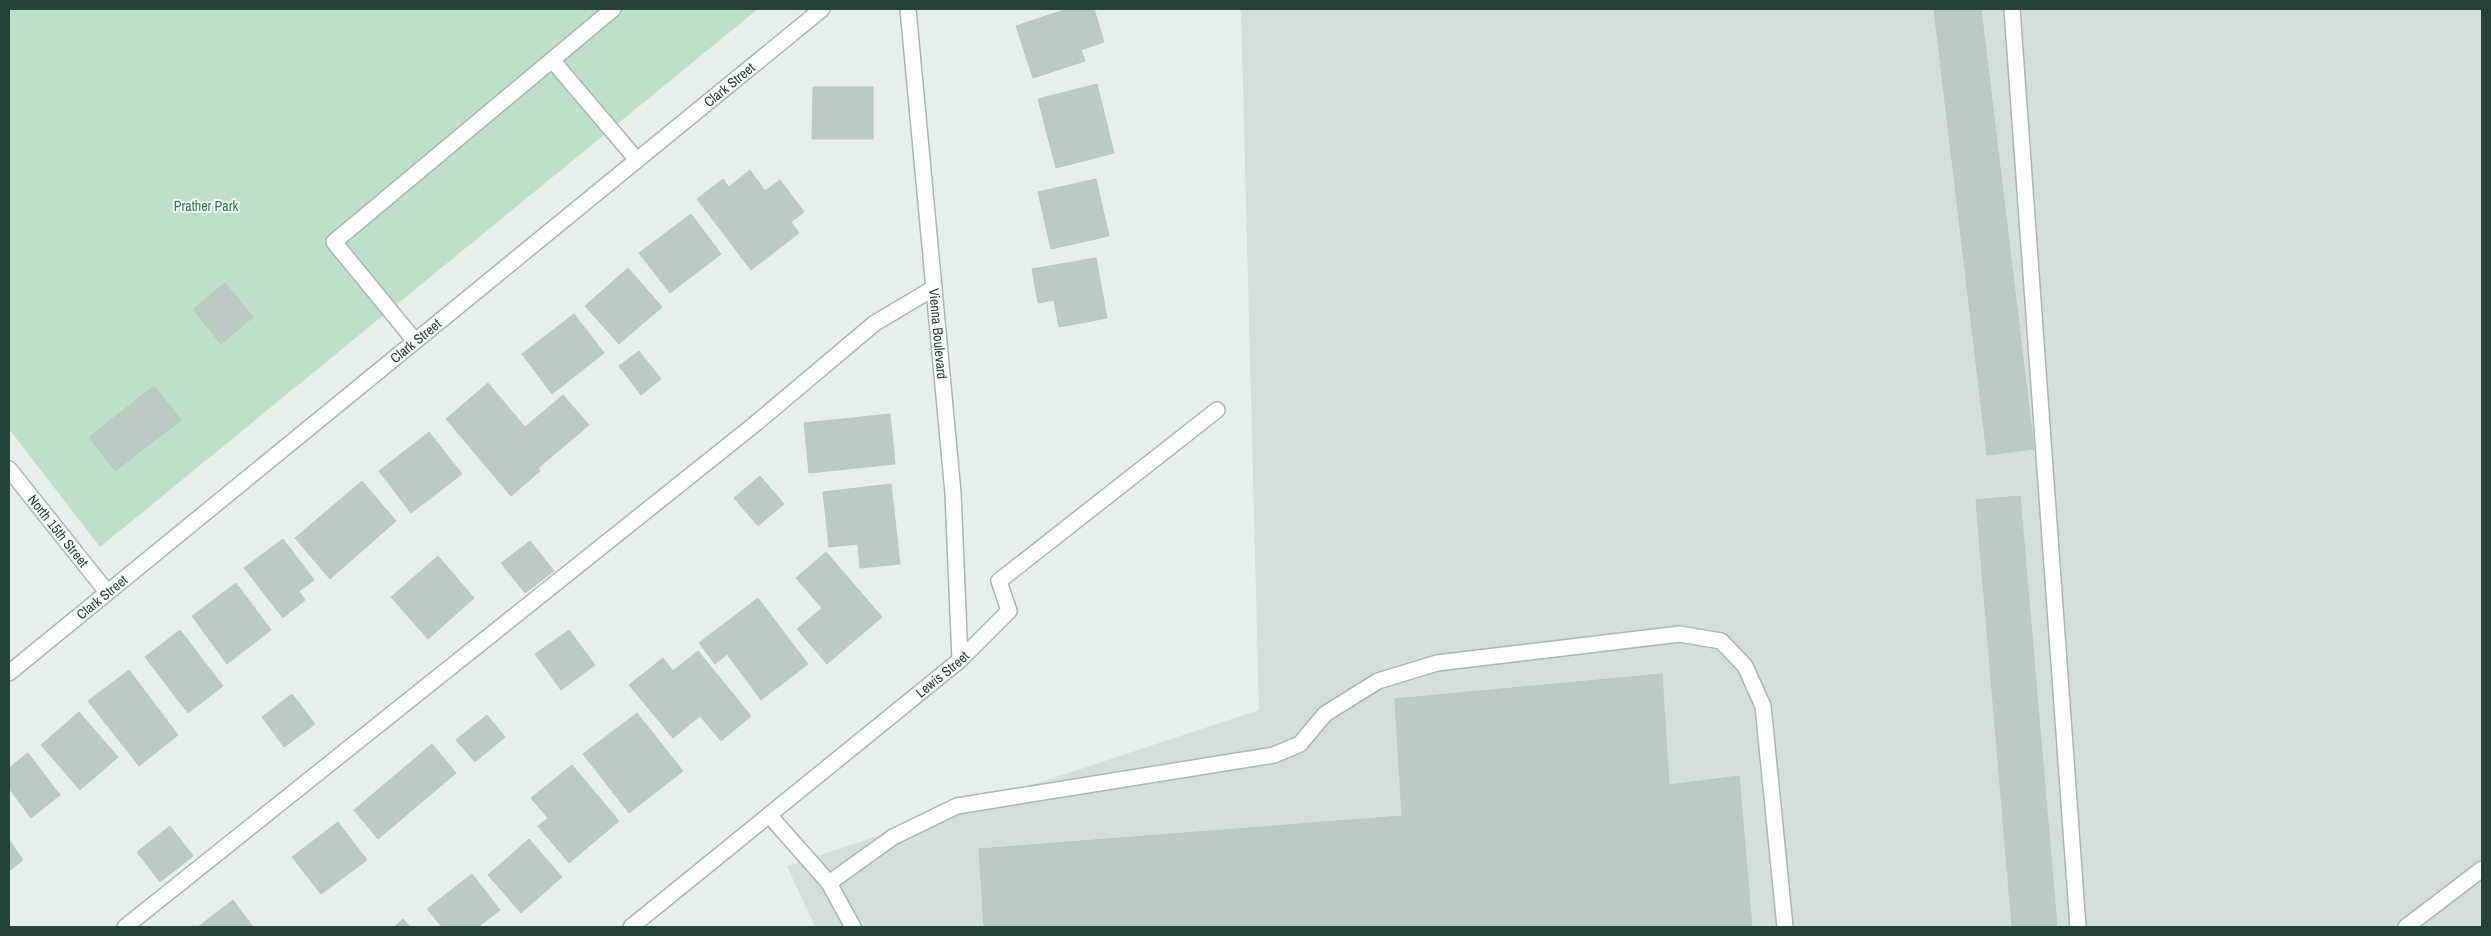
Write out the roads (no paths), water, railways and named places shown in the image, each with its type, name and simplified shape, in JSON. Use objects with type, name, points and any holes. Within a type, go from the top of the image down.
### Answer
[{"type":"street","points":[[415,341],[334,242],[613,9]]},
{"type":"street","name":"Clark Street","points":[[9,673],[822,9]]},
{"type":"street","name":"Vienna Boulevard","points":[[908,9],[953,493],[960,660]]},
{"type":"street","points":[[2012,9],[2078,927]]},
{"type":"street","points":[[552,60],[637,160]]},
{"type":"street","points":[[125,927],[747,430],[875,323],[934,288]]},
{"type":"street","name":"Lewis Street","points":[[631,927],[960,660],[1009,611],[1000,581],[1218,410]]},
{"type":"street","name":"North 15th Street","points":[[9,469],[107,592]]},
{"type":"street","points":[[829,883],[893,837],[957,806],[1274,755],[1300,744],[1325,714],[1378,680],[1437,663],[1680,634],[1721,641],[1745,666],[1762,706],[1785,927]]},
{"type":"street","points":[[769,815],[829,883],[853,927]]},
{"type":"street","points":[[2406,927],[2482,869]]},
{"type":"park label","name":"Prather Park","points":[[206,206]]}]
